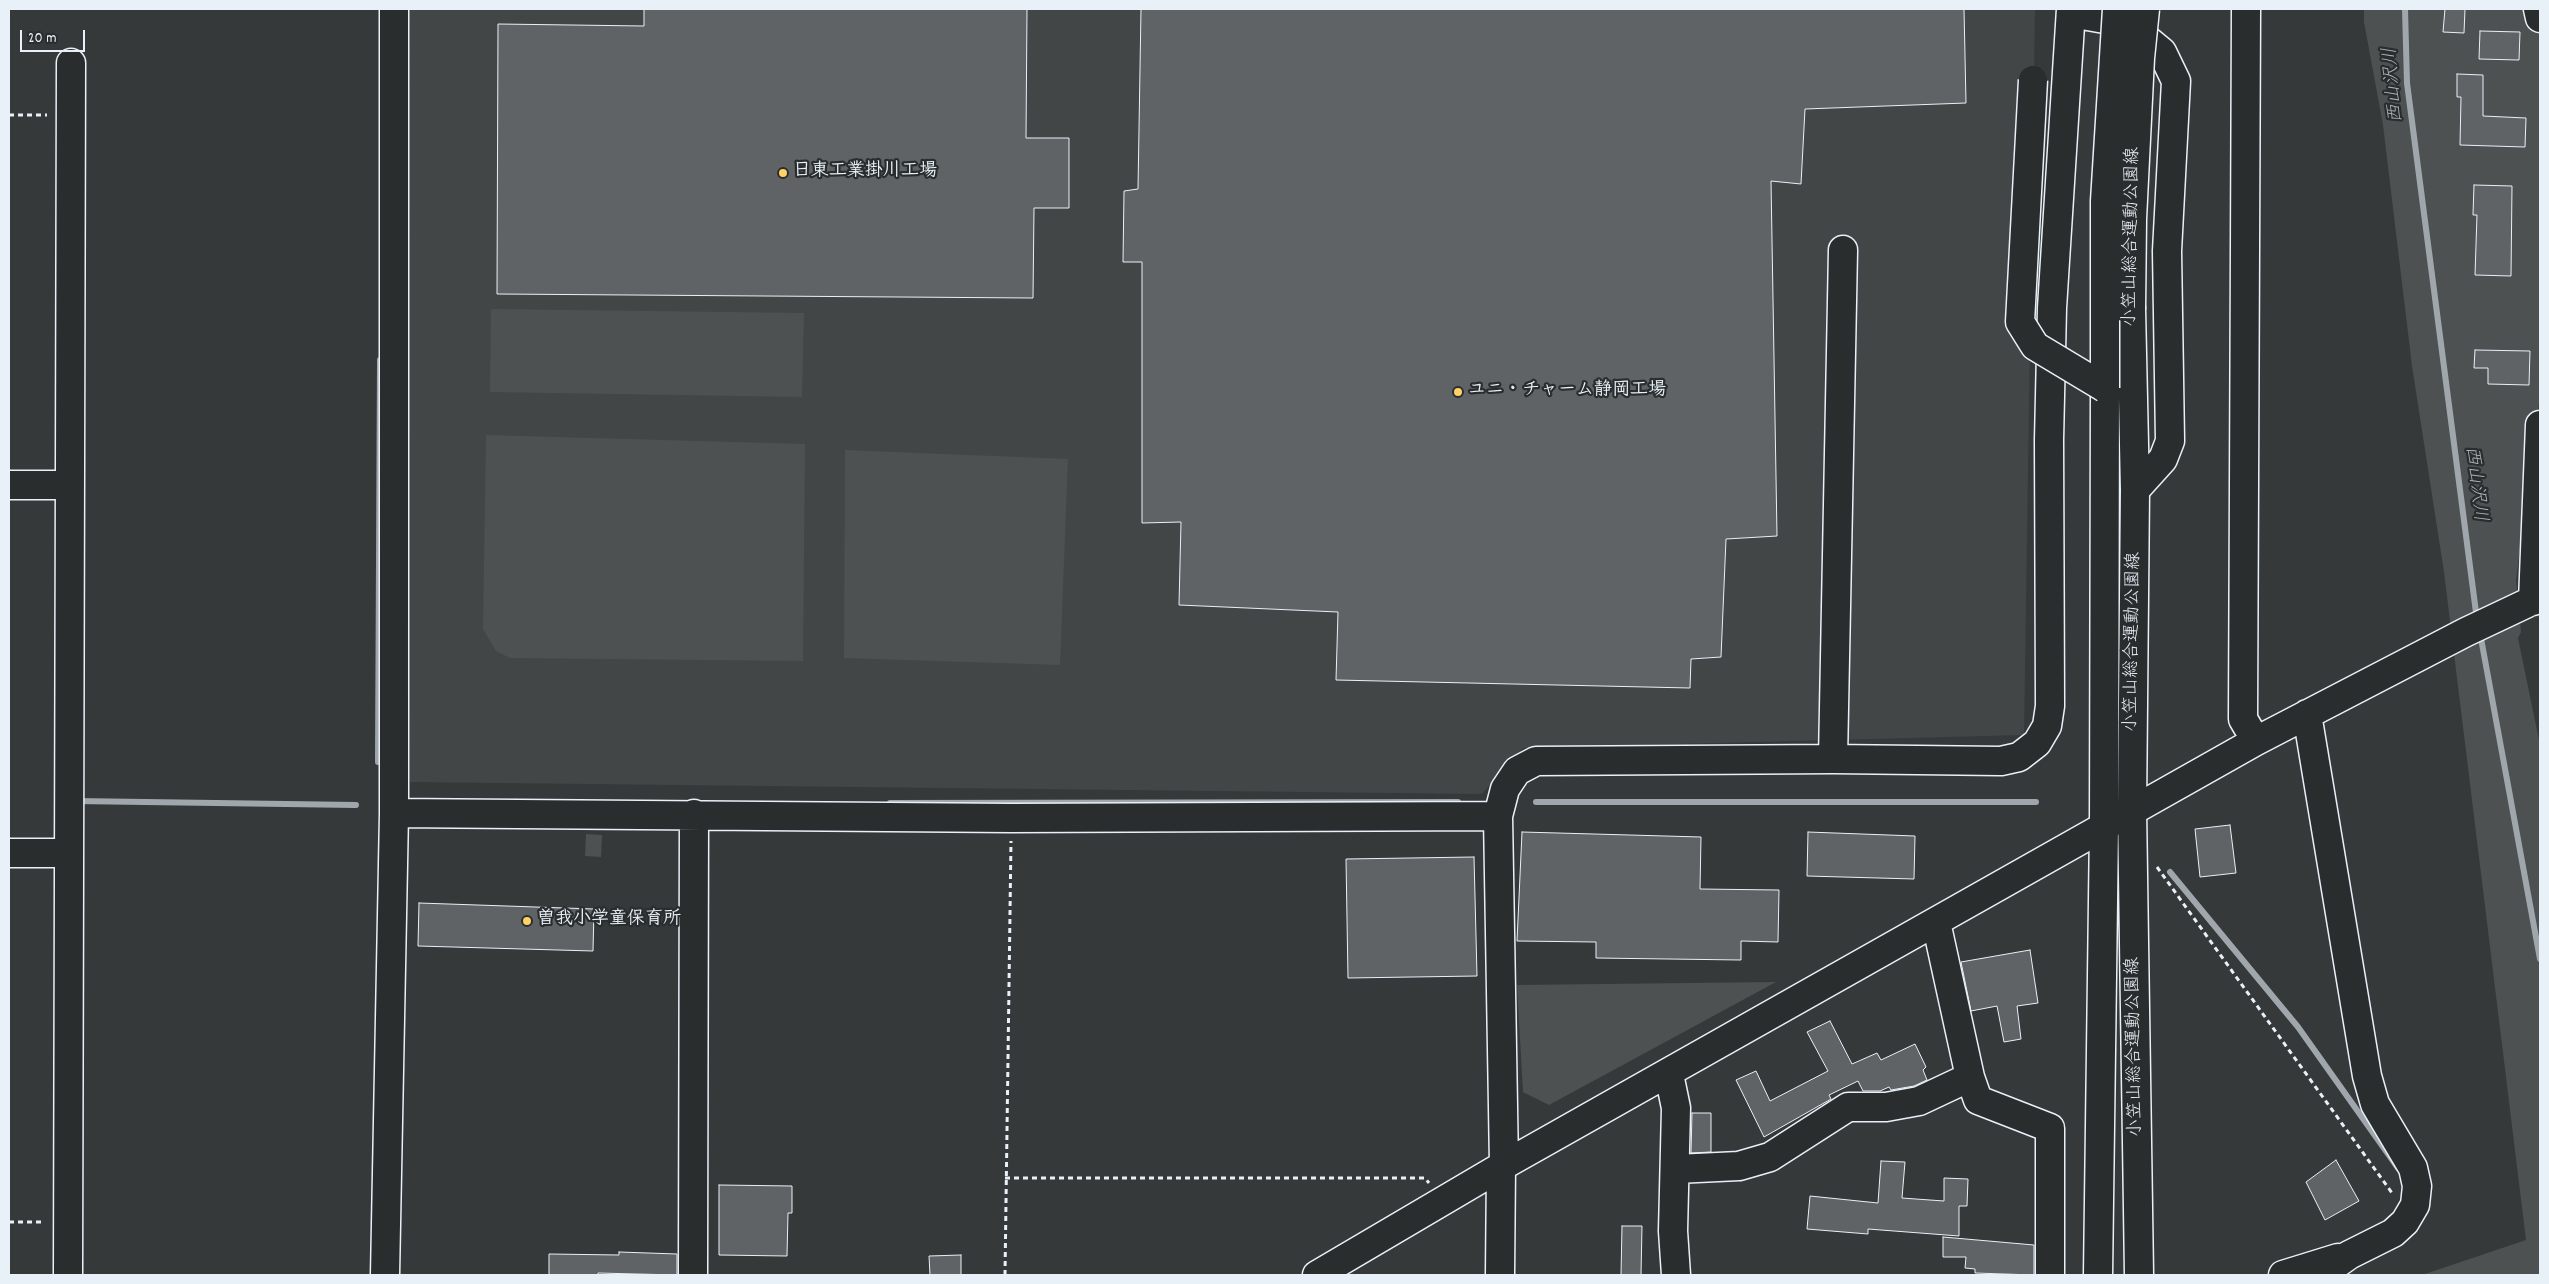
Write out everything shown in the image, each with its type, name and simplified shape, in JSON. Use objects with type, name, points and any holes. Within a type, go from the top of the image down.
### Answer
[{"type":"street","points":[[385,1275],[394,813],[394,9]]},
{"type":"street","name":"小笠山総合運動公園線","points":[[2098,1275],[2104,826],[2105,200],[2117,9]]},
{"type":"street","name":"小笠山総合運動公園線","points":[[2139,1275],[2132,810],[2135,490],[2131,309],[2132,210],[2144,9]]},
{"type":"street","points":[[2246,9],[2243,719],[2256,741]]},
{"type":"street","points":[[2538,9],[2540,18]]},
{"type":"street","points":[[1500,1275],[1502,1166],[1498,816],[1506,789],[1517,771],[1536,761],[1833,759],[2001,762],[2019,757],[2037,743],[2046,726],[2050,706],[2048,440],[2052,308],[2071,11],[2127,23],[2162,52],[2176,81],[2167,251],[2170,442],[2164,459],[2135,490]]},
{"type":"street","points":[[2069,53],[2033,80],[2020,322],[2035,346],[2105,388]]},
{"type":"street","points":[[68,1275],[68,485],[71,63]]},
{"type":"street","points":[[1833,759],[1842,250]]},
{"type":"street","points":[[1317,1275],[1502,1166],[2256,741],[2466,632],[2536,599],[2540,425]]},
{"type":"street","points":[[9,485],[68,485]]},
{"type":"street","points":[[2307,714],[2367,1076],[2375,1104],[2413,1168],[2417,1186],[2415,1205],[2405,1222],[2393,1233],[2350,1256],[2321,1275]]},
{"type":"street","points":[[394,813],[1011,818],[1498,816]]},
{"type":"street","points":[[693,1275],[694,814]]},
{"type":"street","points":[[9,853],[68,853]]},
{"type":"street","points":[[1936,922],[1970,1077],[1978,1100],[2050,1128],[2050,1275]]},
{"type":"street","points":[[1668,1074],[1676,1108],[1673,1231],[1676,1275]]},
{"type":"street","points":[[1676,1169],[1739,1166],[1770,1157],[1848,1107],[1886,1107],[1919,1102],[1970,1077]]},
{"type":"street","points":[[2282,1275],[2327,1260],[2350,1256]]},
{"type":"path","points":[[9,115],[70,116]]},
{"type":"path","points":[[1006,1275],[1005,1178],[1011,818]]},
{"type":"path","points":[[2155,864],[2393,1194]]},
{"type":"path","points":[[1005,1178],[1425,1178],[1444,1201]]},
{"type":"path","points":[[9,1222],[68,1222]]},
{"type":"shaded area","points":[[401,9],[2035,9],[2024,735],[1523,748],[1482,794],[410,782]]},
{"type":"shaded area","points":[[2364,9],[2533,9],[2540,27],[2540,395],[2516,580],[2521,632],[2518,638],[2540,745],[2540,1275],[2422,1275],[2526,1240],[2444,572],[2412,366],[2383,125],[2364,22]]},
{"type":"shaded area","points":[[491,309],[804,313],[802,397],[490,392]]},
{"type":"shaded area","points":[[486,435],[805,444],[803,661],[510,658],[496,651],[483,629]]},
{"type":"shaded area","points":[[845,450],[1068,459],[1060,665],[844,658]]},
{"type":"shaded area","points":[[586,834],[602,835],[601,857],[585,856]]},
{"type":"shaded area","points":[[1776,982],[1549,1105],[1523,1092],[1517,985]]},
{"type":"building","name":"日東工業掛川工場","points":[[644,9],[1027,9],[1026,138],[1069,138],[1069,208],[1034,208],[1033,298],[497,294],[498,24],[644,26]]},
{"type":"building","name":"ユニ・チャーム静岡工場","points":[[1141,9],[1964,9],[1966,103],[1805,109],[1801,184],[1771,181],[1777,536],[1726,539],[1721,657],[1691,659],[1690,688],[1336,680],[1338,612],[1179,605],[1181,522],[1142,523],[1142,262],[1123,262],[1124,191],[1138,189]]},
{"type":"building","points":[[2445,9],[2465,9],[2464,33],[2443,32]]},
{"type":"building","points":[[2480,31],[2520,32],[2519,60],[2479,59]]},
{"type":"building","points":[[2457,74],[2483,75],[2483,116],[2526,118],[2525,147],[2460,145],[2461,97],[2457,97]]},
{"type":"building","points":[[2474,185],[2512,186],[2511,276],[2475,275],[2477,215],[2473,215]]},
{"type":"building","points":[[2475,350],[2530,351],[2529,385],[2488,384],[2488,368],[2474,368]]},
{"type":"building","points":[[2230,825],[2236,873],[2200,877],[2195,829]]},
{"type":"building","points":[[1522,832],[1701,837],[1700,889],[1779,890],[1778,942],[1741,941],[1741,960],[1596,958],[1596,942],[1517,941]]},
{"type":"building","points":[[1808,832],[1915,836],[1914,879],[1807,876]]},
{"type":"building","points":[[1474,857],[1477,976],[1348,978],[1346,859]]},
{"type":"building","points":[[419,903],[594,909],[593,951],[418,946]]},
{"type":"building","points":[[2030,950],[2038,1003],[2017,1006],[2021,1039],[2004,1042],[1997,1006],[1971,1011],[1961,962]]},
{"type":"building","points":[[1830,1021],[1852,1064],[1877,1053],[1881,1060],[1915,1044],[1926,1067],[1923,1070],[1927,1080],[1914,1086],[1891,1090],[1889,1087],[1880,1091],[1863,1091],[1858,1081],[1829,1095],[1831,1099],[1764,1137],[1736,1080],[1756,1071],[1770,1101],[1828,1071],[1807,1032]]},
{"type":"building","points":[[1692,1113],[1711,1113],[1711,1152],[1691,1153]]},
{"type":"building","points":[[2336,1160],[2359,1201],[2325,1220],[2306,1182]]},
{"type":"building","points":[[1881,1161],[1905,1162],[1902,1198],[1944,1201],[1944,1178],[1968,1179],[1967,1206],[1959,1206],[1959,1236],[1868,1229],[1868,1234],[1807,1229],[1810,1196],[1878,1203]]},
{"type":"building","points":[[719,1185],[792,1186],[792,1213],[788,1213],[787,1256],[719,1255]]},
{"type":"building","points":[[1622,1226],[1642,1226],[1641,1275],[1621,1275]]},
{"type":"building","points":[[1943,1237],[2034,1245],[2034,1275],[1975,1273],[1975,1269],[1965,1268],[1966,1257],[1943,1257]]},
{"type":"building","points":[[619,1252],[677,1254],[677,1275],[598,1273],[598,1275],[549,1275],[549,1254],[619,1255]]},
{"type":"building","points":[[961,1255],[961,1275],[930,1275],[929,1256]]},
{"type":"waterway","name":"西山沢川","points":[[2405,9],[2407,83],[2477,620]]},
{"type":"waterway","points":[[378,762],[380,360]]},
{"type":"waterway","name":"西山沢川","points":[[2480,633],[2540,959]]},
{"type":"waterway","points":[[75,801],[356,805]]},
{"type":"waterway","points":[[890,803],[1458,802]]},
{"type":"waterway","points":[[1536,802],[2036,802]]},
{"type":"waterway","points":[[2170,872],[2298,1027],[2398,1168]]},
{"type":"place","name":"日東工業掛川工場","points":[[783,173]]},
{"type":"place","name":"ユニ・チャーム静岡工場","points":[[1458,392]]},
{"type":"place","name":"曽我小学童保育所","points":[[527,921]]}]
